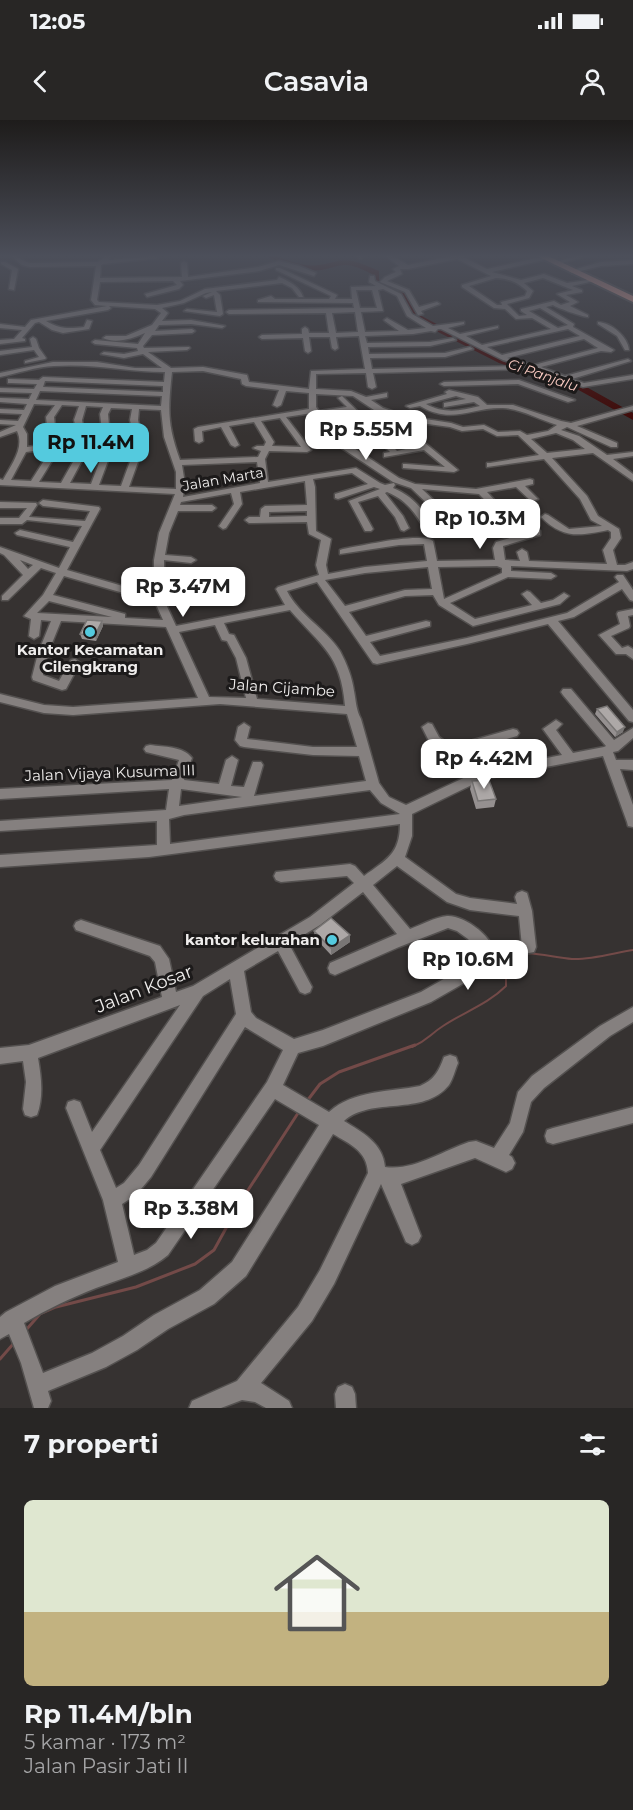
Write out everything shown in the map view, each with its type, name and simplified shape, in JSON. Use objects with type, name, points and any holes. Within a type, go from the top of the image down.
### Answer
[{"type":"street","points":[[42,321],[69,315]]},
{"type":"street","points":[[16,341],[20,333],[26,330],[31,318],[42,321],[58,332],[68,334],[87,328],[91,319],[78,318],[75,315]]},
{"type":"street","points":[[141,347],[148,333],[164,315]]},
{"type":"street","points":[[280,315],[281,320]]},
{"type":"street","points":[[303,315],[304,321]]},
{"type":"street","points":[[330,315],[335,348]]},
{"type":"street","points":[[357,315],[372,387]]},
{"type":"street","points":[[384,315],[387,320],[408,333]]},
{"type":"street","points":[[409,315],[522,368],[577,389],[567,399],[519,385],[492,382],[444,384]]},
{"type":"street","points":[[421,315],[437,328]]},
{"type":"street","points":[[515,315],[518,318],[533,316],[557,330]]},
{"type":"street","points":[[480,347],[573,325],[556,315]]},
{"type":"street","points":[[387,320],[387,333]]},
{"type":"street","points":[[106,338],[127,338],[156,325],[191,321],[222,327]]},
{"type":"street","points":[[262,336],[408,333],[462,323]]},
{"type":"street","points":[[600,323],[620,335],[630,349]]},
{"type":"street","points":[[0,326],[26,330],[42,359],[0,367]]},
{"type":"street","points":[[364,345],[430,344],[496,327]]},
{"type":"street","points":[[569,327],[630,361]]},
{"type":"street","points":[[271,330],[304,329],[308,351]]},
{"type":"street","points":[[485,330],[495,336]]},
{"type":"street","points":[[148,333],[192,331]]},
{"type":"street","points":[[500,357],[585,337]]},
{"type":"street","points":[[456,338],[489,364],[492,382]]},
{"type":"street","points":[[0,342],[33,339]]},
{"type":"street","points":[[105,354],[124,356],[141,347],[174,340]]},
{"type":"street","points":[[96,342],[141,347],[188,348]]},
{"type":"street","points":[[141,347],[169,370]]},
{"type":"street","points":[[0,352],[15,354],[36,348]]},
{"type":"street","points":[[522,368],[606,348],[630,349]]},
{"type":"street","points":[[366,356],[445,355],[470,349]]},
{"type":"street","points":[[154,358],[171,354]]},
{"type":"street","points":[[566,378],[630,361]]},
{"type":"street","points":[[0,375],[53,364],[97,363],[135,370],[219,372],[244,377],[246,384],[312,392],[351,393],[392,414],[464,429],[484,427],[494,434],[516,432],[545,455],[584,498],[594,518],[611,527],[617,535],[609,549],[623,584],[633,598]]},
{"type":"street","points":[[429,529],[411,502],[393,484],[337,439],[316,412],[312,406],[313,372],[459,369],[489,364],[522,368],[587,385],[633,377]]},
{"type":"street","points":[[519,385],[522,368]]},
{"type":"street","points":[[169,370],[164,408],[168,438],[177,463],[177,500],[165,530],[160,557],[159,600],[205,700]]},
{"type":"street","points":[[0,435],[20,425],[37,388],[45,379],[167,384]]},
{"type":"street","points":[[11,381],[37,388]]},
{"type":"street","points":[[98,405],[111,381]]},
{"type":"street","points":[[0,390],[37,388],[166,394]]},
{"type":"street","points":[[277,405],[283,389]]},
{"type":"street","points":[[424,402],[452,393],[475,399],[486,408]]},
{"type":"street","points":[[366,399],[384,395]]},
{"type":"street","points":[[342,398],[391,454],[423,448]]},
{"type":"street","points":[[438,398],[459,414]]},
{"type":"street","points":[[447,405],[475,399]]},
{"type":"street","points":[[0,400],[164,408]]},
{"type":"street","points":[[33,484],[51,456],[53,446],[50,417],[60,403]]},
{"type":"street","points":[[64,486],[82,453],[83,443],[78,420],[83,404]]},
{"type":"street","points":[[410,406],[420,404],[433,412],[459,414],[486,408],[513,407],[567,425],[614,446]]},
{"type":"street","points":[[94,488],[108,450],[104,414],[108,405]]},
{"type":"street","points":[[124,489],[139,454],[134,420],[136,407]]},
{"type":"street","points":[[199,441],[198,429],[282,416],[351,409]]},
{"type":"street","points":[[526,438],[624,409],[633,419]]},
{"type":"street","points":[[0,411],[25,412]]},
{"type":"street","points":[[262,448],[307,450],[282,416]]},
{"type":"street","points":[[362,420],[383,416]]},
{"type":"street","points":[[257,421],[269,441],[262,448],[264,485]]},
{"type":"street","points":[[0,422],[20,425]]},
{"type":"street","points":[[2,482],[24,450],[23,432],[20,425]]},
{"type":"street","points":[[224,425],[235,445]]},
{"type":"street","points":[[337,439],[376,436],[400,428],[456,472],[406,466]]},
{"type":"street","points":[[555,430],[576,438],[592,450]]},
{"type":"street","points":[[24,450],[138,436]]},
{"type":"street","points":[[490,465],[545,455],[592,450],[598,451],[633,478]]},
{"type":"street","points":[[606,458],[633,454]]},
{"type":"street","points":[[177,463],[261,459]]},
{"type":"street","name":"Jalan Marta","points":[[177,500],[353,470],[375,484]]},
{"type":"street","points":[[308,478],[312,532],[324,537],[321,577],[377,660],[467,641],[550,619],[582,609],[623,584]]},
{"type":"street","points":[[2,482],[124,489],[212,508]]},
{"type":"street","points":[[338,496],[375,484],[482,492],[530,482]]},
{"type":"street","points":[[368,529],[353,503],[380,493],[393,484]]},
{"type":"street","points":[[519,485],[534,499]]},
{"type":"street","points":[[414,486],[456,528],[463,530],[501,519],[504,515],[482,492]]},
{"type":"street","points":[[223,526],[238,504],[235,491]]},
{"type":"street","points":[[380,493],[399,516],[404,528]]},
{"type":"street","points":[[43,502],[96,509],[34,624],[66,616],[171,627],[218,621],[291,607]]},
{"type":"street","points":[[0,505],[33,506],[22,521],[0,521]]},
{"type":"street","points":[[264,519],[265,509],[311,508]]},
{"type":"street","points":[[436,509],[457,510],[475,526]]},
{"type":"street","points":[[545,517],[558,533],[592,531],[611,527]]},
{"type":"street","points":[[31,519],[87,524]]},
{"type":"street","points":[[249,520],[311,519]]},
{"type":"street","points":[[20,533],[75,545]]},
{"type":"street","points":[[505,568],[498,546],[537,533]]},
{"type":"street","points":[[354,571],[341,550],[399,542],[426,541],[429,542],[437,592],[443,603],[473,623],[540,607],[556,602],[564,596]]},
{"type":"street","points":[[4,551],[62,572],[159,600]]},
{"type":"street","points":[[4,551],[28,575]]},
{"type":"street","points":[[522,552],[526,565]]},
{"type":"street","points":[[160,557],[191,560]]},
{"type":"street","points":[[351,711],[348,678],[340,660],[321,636],[291,607],[281,589],[321,577],[354,571],[432,563],[505,568],[552,576]]},
{"type":"street","points":[[14,606],[3,595],[39,564]]},
{"type":"street","points":[[443,603],[505,568],[553,564],[627,568],[633,565]]},
{"type":"street","points":[[343,610],[405,593],[437,592]]},
{"type":"street","points":[[527,594],[540,607]]},
{"type":"street","points":[[47,597],[126,617]]},
{"type":"street","points":[[633,612],[622,614],[625,626],[604,635],[620,652],[628,650],[633,655]]},
{"type":"street","points":[[57,618],[36,675],[62,686],[75,663]]},
{"type":"street","points":[[550,619],[633,718]]},
{"type":"street","points":[[218,621],[222,633],[226,638],[230,638],[240,658],[252,701]]},
{"type":"street","points":[[363,640],[426,624]]},
{"type":"street","points":[[567,692],[611,749],[613,764],[633,822]]},
{"type":"street","name":"Jalan Cijambe","points":[[0,698],[44,709],[73,711],[205,700],[252,701],[351,711],[373,786]]},
{"type":"street","points":[[556,724],[549,729],[570,758]]},
{"type":"street","points":[[244,727],[241,740],[244,743],[313,751],[363,753]]},
{"type":"street","points":[[428,727],[432,739],[482,776]]},
{"type":"street","points":[[0,861],[164,850],[406,814],[482,776],[611,749],[633,732]]},
{"type":"street","points":[[459,758],[473,750],[474,744],[513,733]]},
{"type":"street","points":[[150,749],[176,753],[186,758],[167,814],[164,850]]},
{"type":"street","points":[[224,788],[232,760]]},
{"type":"street","points":[[613,764],[633,765]]},
{"type":"street","points":[[248,797],[257,765]]},
{"type":"street","name":"Jalan Vijaya Kusuma III","points":[[0,794],[176,784],[224,788],[248,797]]},
{"type":"street","points":[[0,826],[167,814],[248,797],[373,786],[385,800],[406,814]]},
{"type":"street","points":[[406,814],[406,842],[397,859],[452,898],[470,904],[523,904],[529,947]]},
{"type":"street","name":"Jalan Kosar","points":[[0,1056],[29,1053],[198,991],[315,921],[397,859]]},
{"type":"street","points":[[281,876],[346,869],[353,872],[408,937]]},
{"type":"street","points":[[236,969],[244,1015],[251,1023],[293,1047],[323,1038],[426,997],[489,961],[490,958],[489,953],[474,934],[446,922],[354,958],[335,968]]},
{"type":"street","points":[[81,926],[155,951],[162,959],[170,1002]]},
{"type":"street","points":[[281,943],[305,987]]},
{"type":"street","points":[[91,1148],[198,991]]},
{"type":"street","points":[[383,1175],[405,1176],[453,1154],[476,1149],[501,1161],[516,1126],[524,1098],[538,1082],[605,1031],[633,1014]]},
{"type":"street","points":[[112,1200],[130,1189],[145,1171],[244,1015]]},
{"type":"street","points":[[293,1047],[273,1088],[162,1249],[153,1256],[128,1267],[50,1296],[14,1331],[40,1393],[207,1297],[239,1269],[327,1129],[355,1105],[388,1101],[433,1090],[443,1083],[450,1063]]},
{"type":"street","points":[[29,1053],[34,1082],[31,1109]]},
{"type":"street","points":[[273,1088],[302,1105],[327,1129],[370,1148],[412,1236]]},
{"type":"street","points":[[74,1108],[112,1200],[128,1267]]},
{"type":"street","points":[[553,1136],[633,1115]]},
{"type":"street","points":[[199,1408],[244,1388],[305,1314],[383,1175]]},
{"type":"street","points":[[244,1388],[264,1393],[282,1408]]},
{"type":"building","points":[[74,429],[75,433],[65,436],[65,430]]},
{"type":"building","points":[[87,620],[102,621],[95,635],[80,634]]},
{"type":"building","points":[[607,706],[625,727],[617,732],[597,709]]},
{"type":"building","points":[[489,780],[496,799],[478,801],[472,781]]},
{"type":"building","points":[[331,918],[350,935],[331,948],[314,931]]},
{"type":"waterway","name":"Ci Panjalu","points":[[415,315],[502,361],[578,386],[633,417]]},
{"type":"waterway","points":[[412,1047],[451,1021],[492,998],[506,986],[506,957],[513,954],[530,953],[579,959],[633,950]]},
{"type":"waterway","points":[[307,1101],[320,1084],[339,1072],[415,1045]]},
{"type":"waterway","points":[[26,1330],[40,1314],[56,1307],[136,1287],[195,1264],[214,1250],[241,1201],[300,1110]]},
{"type":"waterway","points":[[0,1359],[14,1343]]},
{"type":"place","name":"Kantor Kecamatan Cilengkrang","points":[[90,632]]},
{"type":"place","name":"kantor kelurahan","points":[[332,940]]}]
